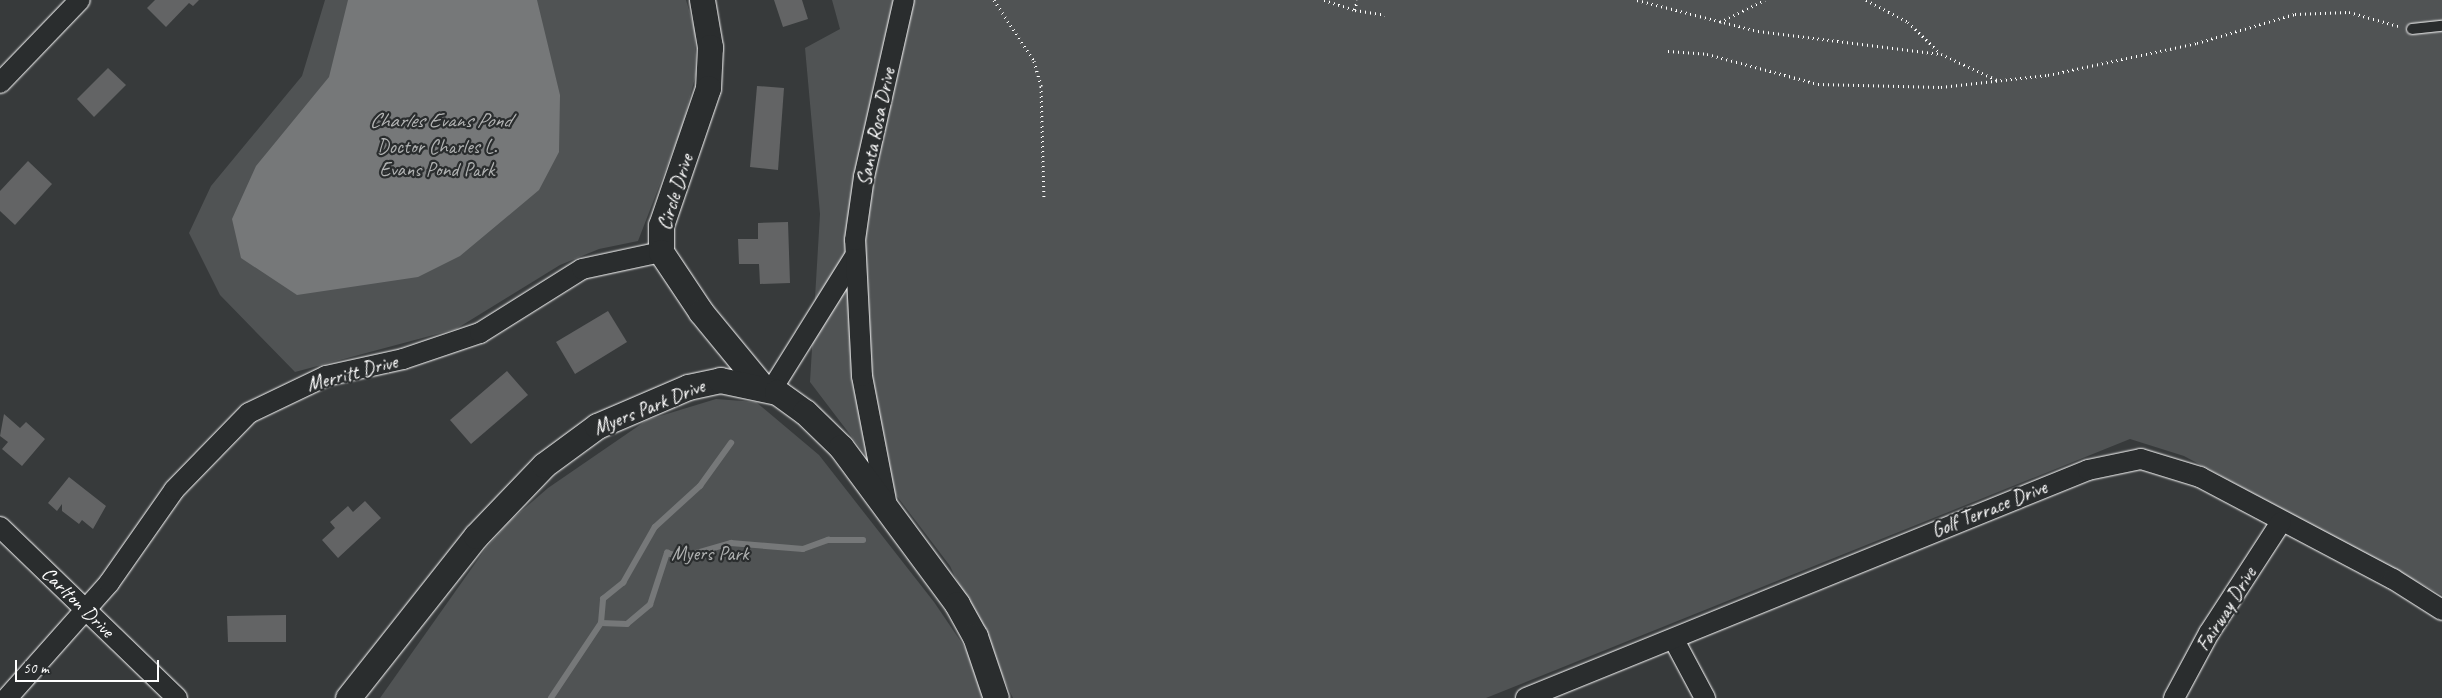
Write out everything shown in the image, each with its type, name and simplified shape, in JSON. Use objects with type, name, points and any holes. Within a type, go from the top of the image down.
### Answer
[{"type":"street","points":[[0,83],[80,0]]},
{"type":"street","name":"Circle Drive","points":[[702,0],[710,47],[708,88],[661,225],[661,252],[701,312],[766,388]]},
{"type":"street","name":"Santa Rosa Drive","points":[[887,506],[862,376],[855,256],[864,177],[904,0]]},
{"type":"street","name":"Merritt Drive","points":[[7,698],[86,610],[174,490],[249,413],[326,376],[403,359],[480,333],[582,269],[661,252]]},
{"type":"street","name":"Santa Rosa Drive","points":[[766,388],[855,256]]},
{"type":"street","name":"Myers Park Drive","points":[[348,698],[482,529],[517,490],[573,441],[597,426],[688,387],[720,380],[766,388],[806,412],[841,447],[887,506],[975,636],[996,698]]},
{"type":"street","name":"Golf Terrace Drive","points":[[1526,698],[1674,640],[1737,610],[2088,470],[2130,461],[2158,461],[2184,470],[2280,522],[2393,579],[2442,610]]},
{"type":"street","name":"Fairway Drive","points":[[2174,698],[2209,633],[2280,522]]},
{"type":"street","name":"Carlton Drive","points":[[0,527],[177,698]]},
{"type":"street","points":[[1674,640],[1705,698]]},
{"type":"lane","points":[[2412,29],[2442,26]]},
{"type":"path","points":[[994,0],[1034,61],[1042,86],[1044,197]]},
{"type":"path","points":[[1324,0],[1355,10],[1385,15]]},
{"type":"path","points":[[1355,10],[1357,0]]},
{"type":"path","points":[[1637,0],[1719,22],[1941,54],[1998,81]]},
{"type":"path","points":[[1719,22],[1765,0]]},
{"type":"path","points":[[1866,0],[1908,22],[1941,54]]},
{"type":"path","points":[[1668,51],[1707,54],[1818,84],[1941,87],[2048,75],[2198,43],[2295,14],[2349,12],[2412,29]]},
{"type":"green space","name":"Doctor Charles L. Evans Pond Park","points":[[325,0],[686,0],[695,30],[696,74],[682,127],[638,241],[599,249],[560,265],[456,329],[295,372],[220,295],[189,233],[211,186],[302,76]]},
{"type":"green space","points":[[832,0],[2442,0],[2442,595],[2184,456],[2130,439],[1486,698],[1013,698],[950,566],[810,382],[820,214],[805,48],[840,29]]},
{"type":"green space","name":"Myers Park","points":[[716,399],[756,402],[819,455],[934,602],[970,655],[984,698],[380,698],[486,548],[511,520],[548,488],[647,420]]},
{"type":"water","name":"Charles Evans Pond","points":[[348,0],[537,0],[560,95],[559,152],[539,190],[460,256],[418,277],[297,295],[241,258],[232,219],[256,166],[329,77]]},
{"type":"building","points":[[155,0],[199,0],[193,6],[189,3],[166,27],[147,8]]},
{"type":"building","points":[[774,0],[802,0],[808,19],[783,27]]},
{"type":"building","points":[[108,68],[126,85],[94,117],[77,99]]},
{"type":"building","points":[[757,86],[784,88],[778,170],[750,167]]},
{"type":"building","points":[[28,161],[52,184],[15,225],[0,211],[0,191]]},
{"type":"building","points":[[788,222],[790,283],[760,284],[759,264],[739,264],[738,239],[758,239],[758,223]]},
{"type":"building","points":[[608,311],[627,342],[575,374],[556,342]]},
{"type":"building","points":[[507,371],[528,395],[471,444],[450,420]]},
{"type":"building","points":[[4,414],[20,428],[26,422],[45,439],[22,466],[2,449],[8,442],[0,436]]},
{"type":"building","points":[[69,477],[106,506],[93,529],[82,520],[79,524],[62,511],[62,504],[57,511],[48,503]]},
{"type":"building","points":[[365,501],[381,518],[338,558],[322,540],[335,528],[330,522],[348,506],[353,512]]},
{"type":"building","points":[[286,615],[286,642],[228,642],[227,616]]},
{"type":"waterway","points":[[551,698],[601,623],[603,599],[623,583],[655,527],[700,486],[731,443]]},
{"type":"waterway","points":[[601,623],[627,624],[650,605],[667,553],[683,557],[731,543],[803,549],[828,540],[863,540]]}]
